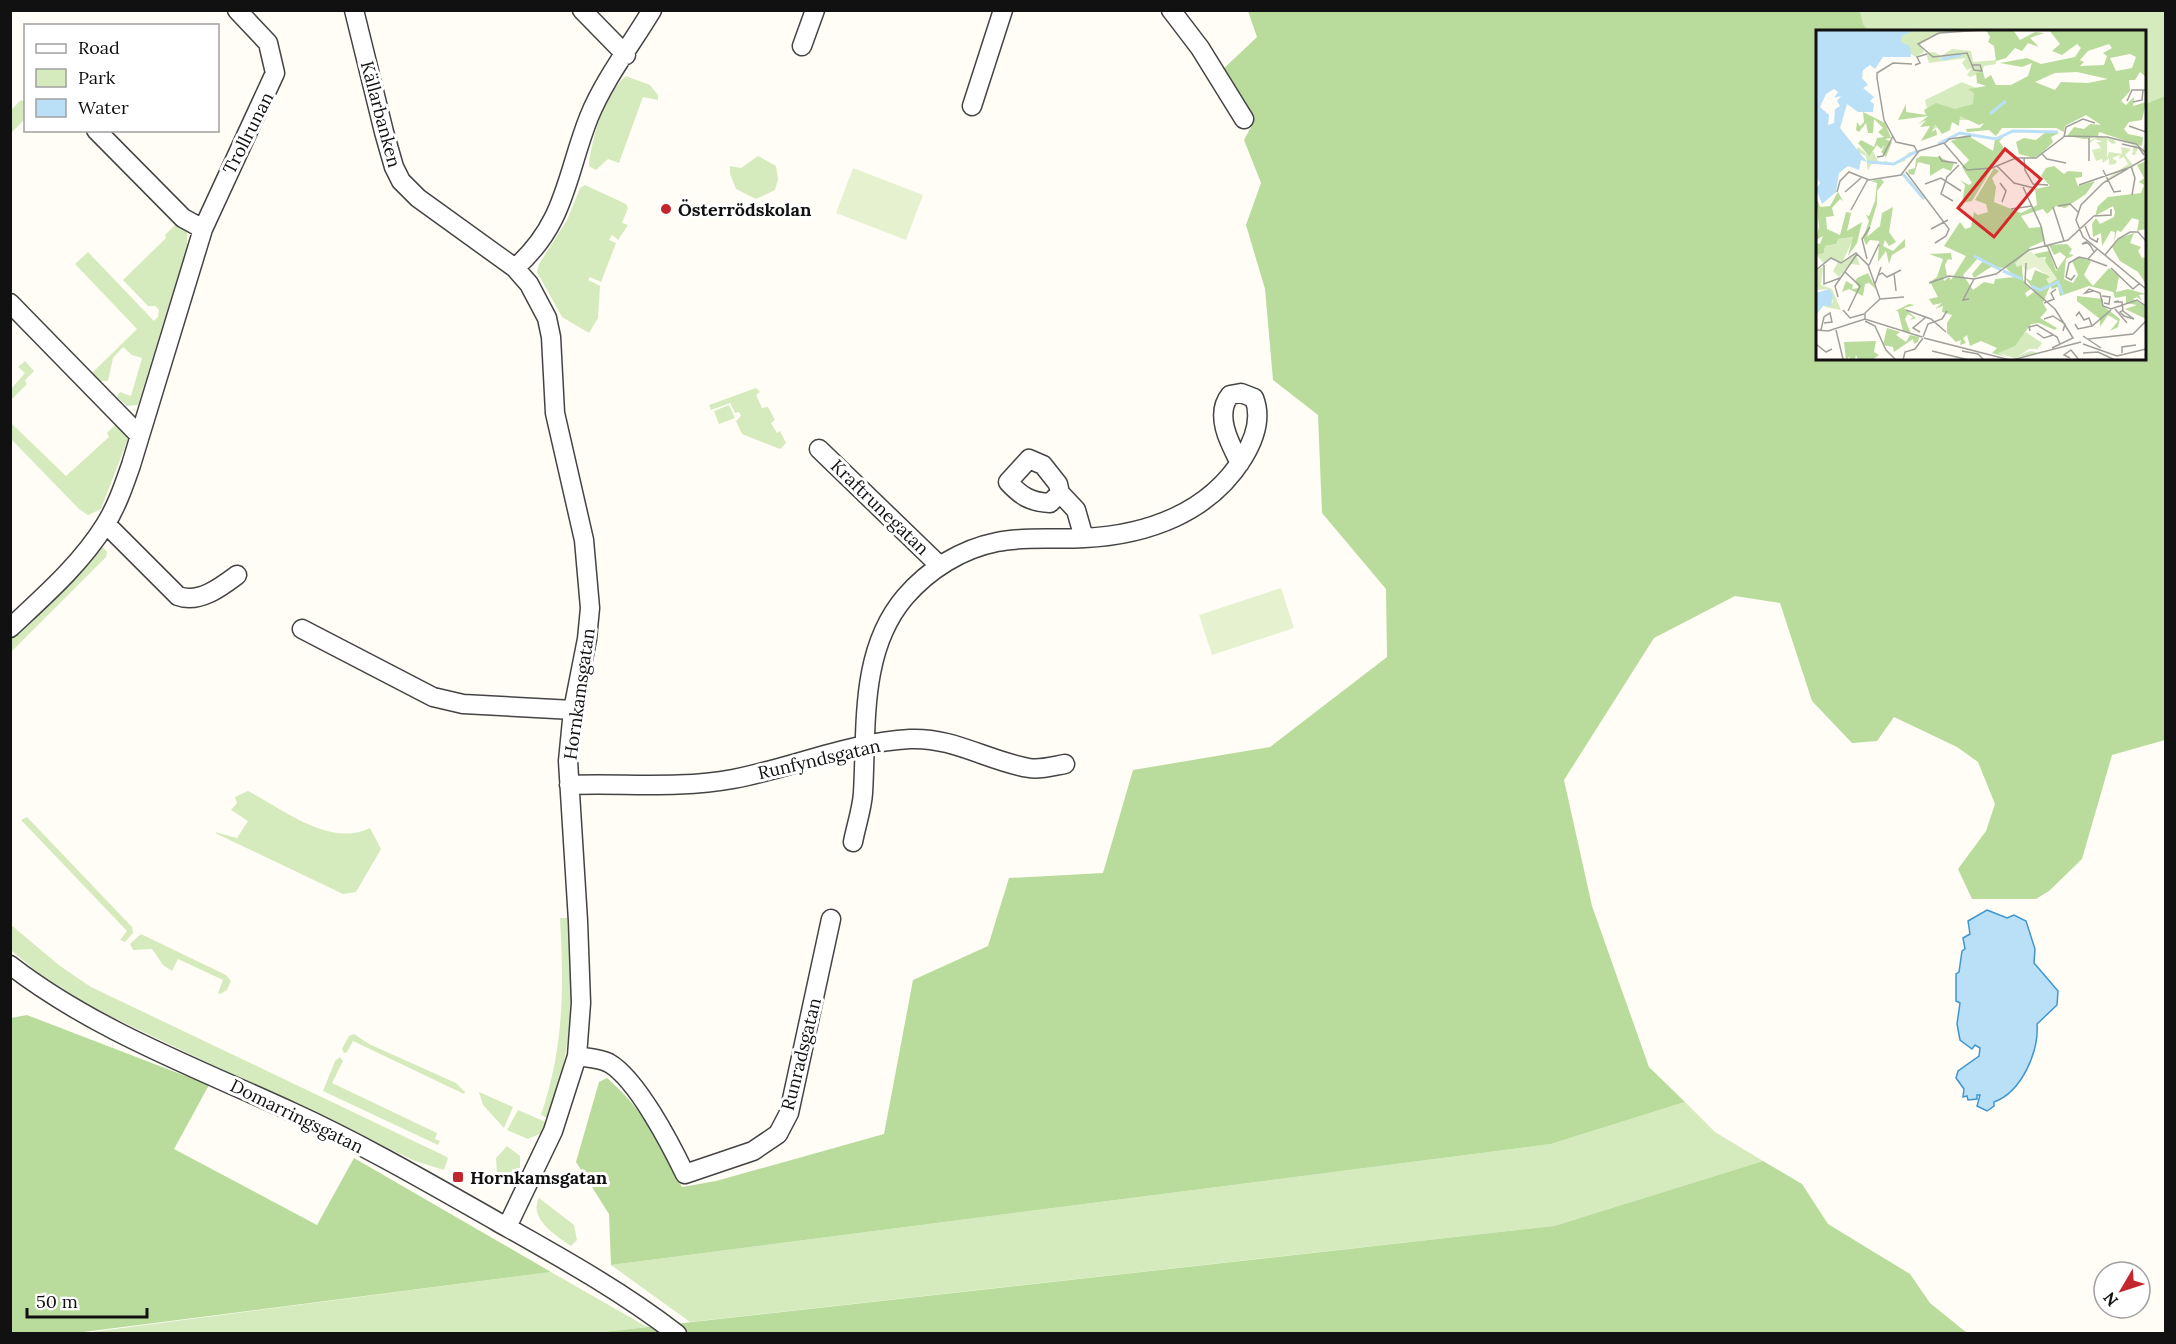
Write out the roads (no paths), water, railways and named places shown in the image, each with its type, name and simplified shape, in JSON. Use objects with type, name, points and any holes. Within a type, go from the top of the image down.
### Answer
[{"type":"street","name":"Trollrunan","points":[[10,628],[78,562],[106,524],[124,483],[140,436],[203,229],[275,73],[268,43],[237,10]]},
{"type":"street","name":"Källarbanken","points":[[354,10],[387,141],[401,181],[418,198],[515,268]]},
{"type":"street","points":[[582,10],[626,55]]},
{"type":"street","points":[[515,268],[532,253],[551,226],[573,170],[589,116],[651,10]]},
{"type":"street","points":[[802,46],[814,10]]},
{"type":"street","points":[[972,106],[1003,10]]},
{"type":"street","points":[[1170,10],[1200,48],[1244,119]]},
{"type":"street","points":[[98,132],[183,218],[203,229]]},
{"type":"street","name":"Hornkamsgatan","points":[[507,1227],[553,1131],[577,1056],[581,1003],[568,761],[573,710],[588,639],[590,608],[584,540],[555,413],[551,337],[547,318],[529,284],[515,268]]},
{"type":"street","points":[[10,303],[140,436]]},
{"type":"street","name":"Kraftrunegatan","points":[[819,449],[940,566]]},
{"type":"street","name":"Kraftrunegatan","points":[[853,842],[863,795],[863,746],[871,668],[883,633],[905,597],[940,566],[977,547],[999,541],[1118,535],[1163,524],[1208,498],[1231,478],[1240,463]]},
{"type":"street","points":[[1060,493],[1076,510],[1084,538]]},
{"type":"street","points":[[106,524],[178,596],[188,600],[215,591],[237,575]]},
{"type":"street","points":[[302,629],[433,697],[463,704],[573,710]]},
{"type":"street","name":"Runfyndsgatan","points":[[569,785],[703,783],[767,772],[863,746],[910,739],[935,741],[1028,768],[1041,769],[1065,764]]},
{"type":"street","name":"Runradsgatan","points":[[577,1056],[598,1059],[619,1071],[656,1119],[685,1174],[753,1151],[778,1134],[789,1113],[831,919]]},
{"type":"street","name":"Domarringsgatan","points":[[10,965],[77,1010],[315,1123],[417,1176],[582,1270],[634,1302],[676,1334]]},
{"type":"water","points":[[1987,910],[2007,918],[2014,915],[2026,921],[2035,949],[2034,963],[2058,991],[2057,1005],[2037,1024],[2035,1046],[2027,1069],[2013,1089],[1994,1102],[1994,1106],[1987,1111],[1977,1106],[1980,1095],[1977,1095],[1977,1099],[1968,1100],[1967,1096],[1963,1097],[1964,1089],[1956,1078],[1958,1071],[1979,1056],[1980,1048],[1975,1045],[1972,1049],[1960,1040],[1957,1024],[1960,1003],[1956,1001],[1956,974],[1959,972],[1962,951],[1965,949],[1963,938],[1970,934],[1968,921]]},
{"type":"place","name":"Österrödskolan","points":[[666,209]]},
{"type":"place","name":"Hornkamsgatan","points":[[458,1177]]}]
